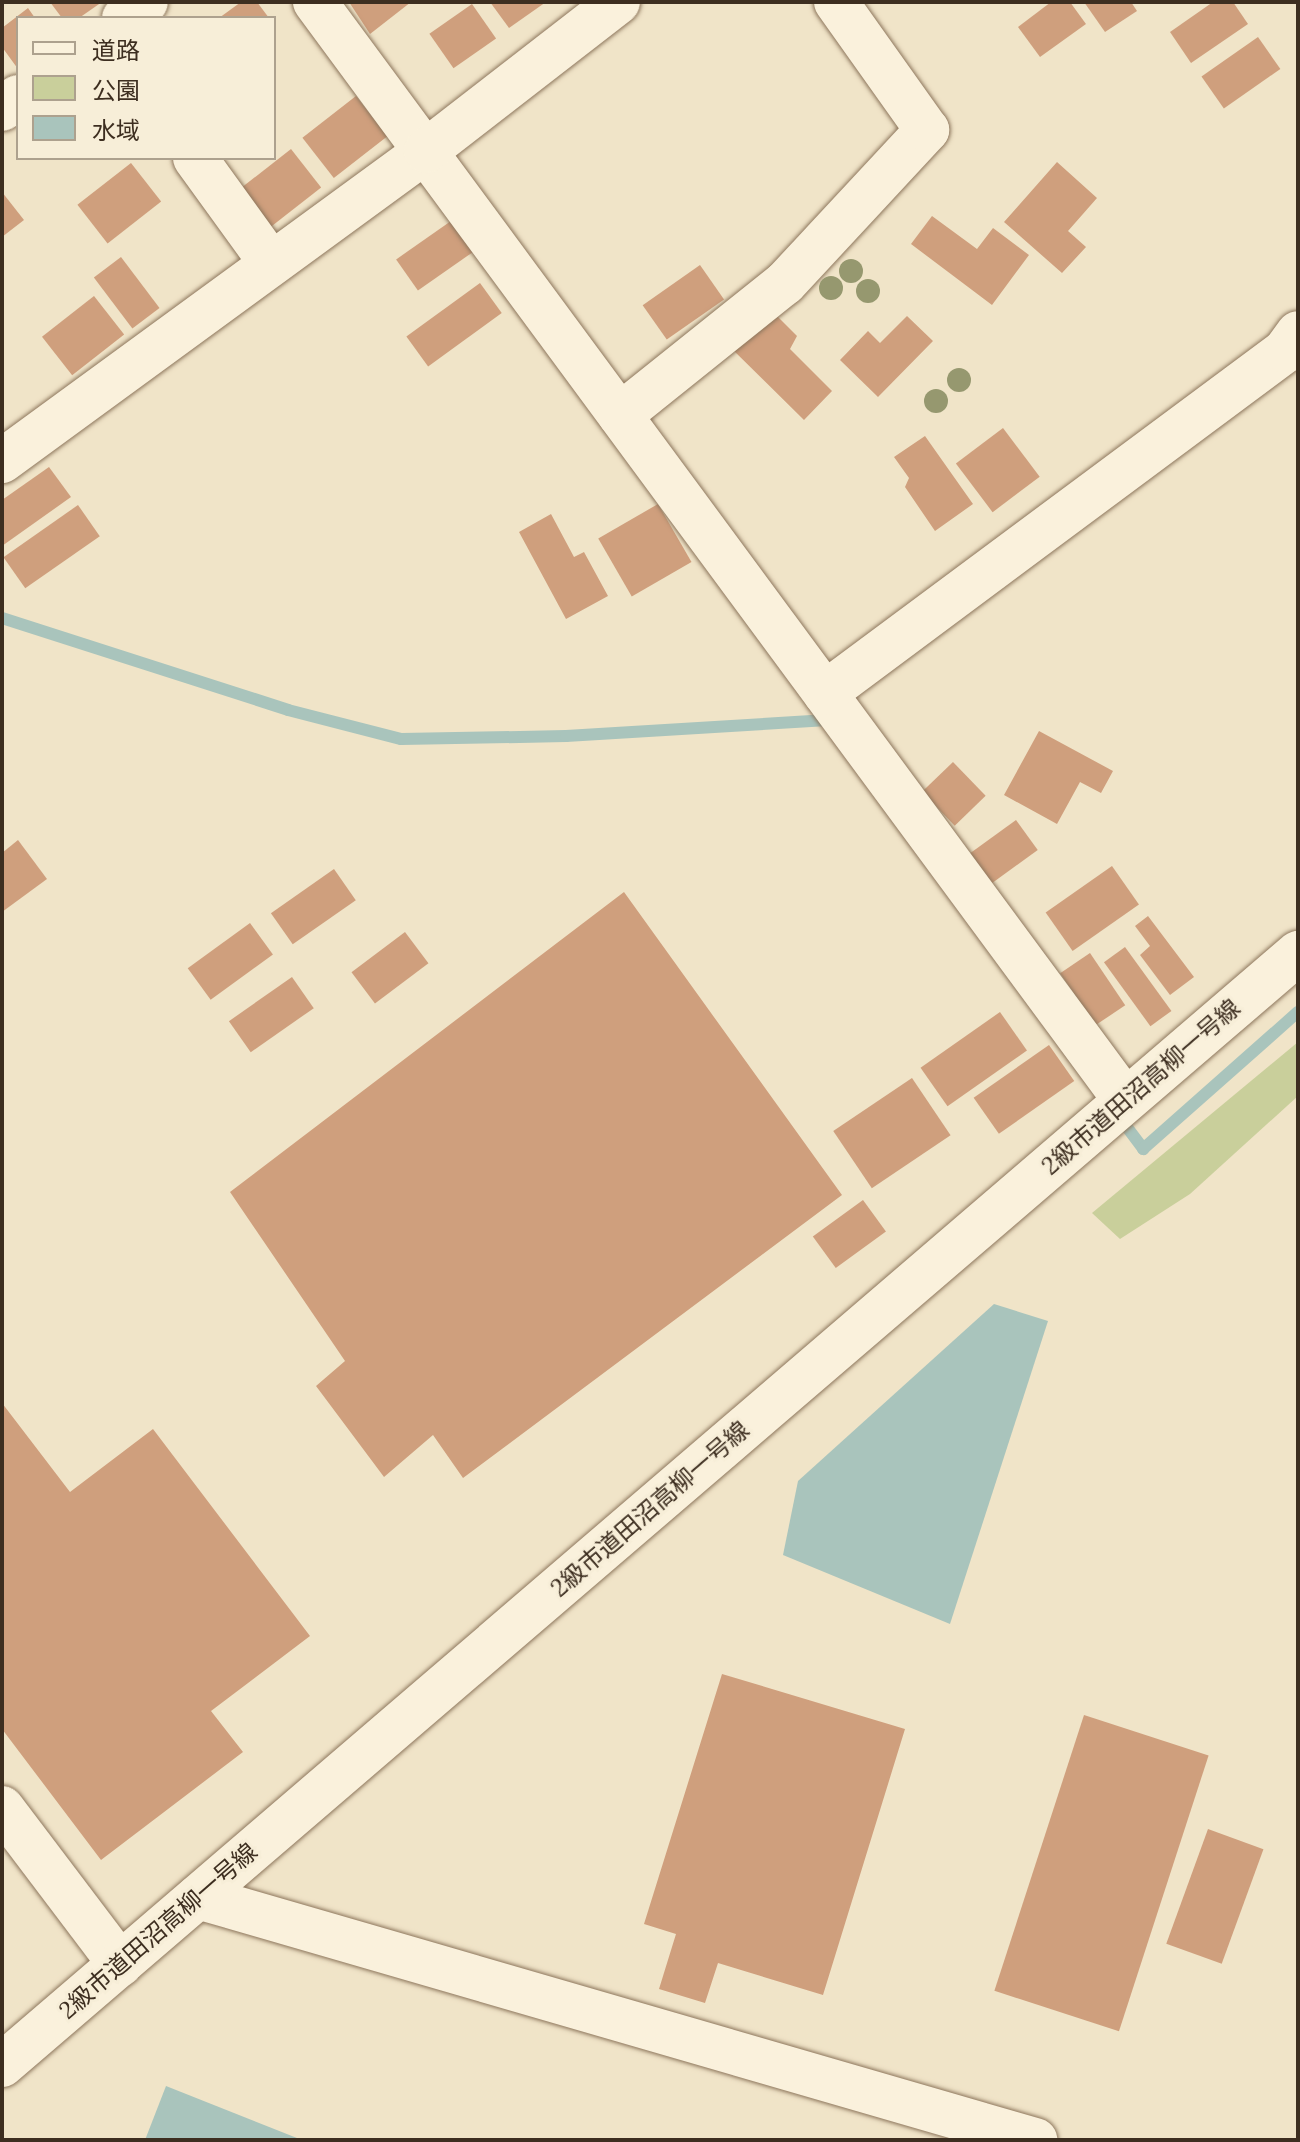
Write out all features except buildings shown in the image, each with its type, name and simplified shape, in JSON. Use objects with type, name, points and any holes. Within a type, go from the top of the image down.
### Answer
[{"type":"street","points":[[127,16],[146,2]]},
{"type":"street","points":[[315,2],[1125,1100]]},
{"type":"street","points":[[2,461],[426,151],[618,2]]},
{"type":"street","points":[[620,415],[785,283],[927,130],[836,2]]},
{"type":"street","points":[[196,160],[271,263]]},
{"type":"street","points":[[825,693],[1285,351],[1298,333]]},
{"type":"street","name":"2級市道田沼高柳一号線","points":[[2,2065],[1298,953]]},
{"type":"street","points":[[2,1808],[120,1964]]},
{"type":"street","points":[[198,1897],[1035,2140]]},
{"type":"green space","points":[[1298,1042],[1298,1096],[1190,1194],[1120,1239],[1092,1213]]},
{"type":"water","points":[[994,1304],[1048,1321],[950,1624],[783,1555],[798,1481]]},
{"type":"water","points":[[166,2086],[302,2140],[145,2140]]},
{"type":"waterway","points":[[2,618],[288,710],[401,739],[566,736],[824,720],[831,716]]},
{"type":"waterway","points":[[1120,1118],[1143,1149],[1298,1012]]}]
